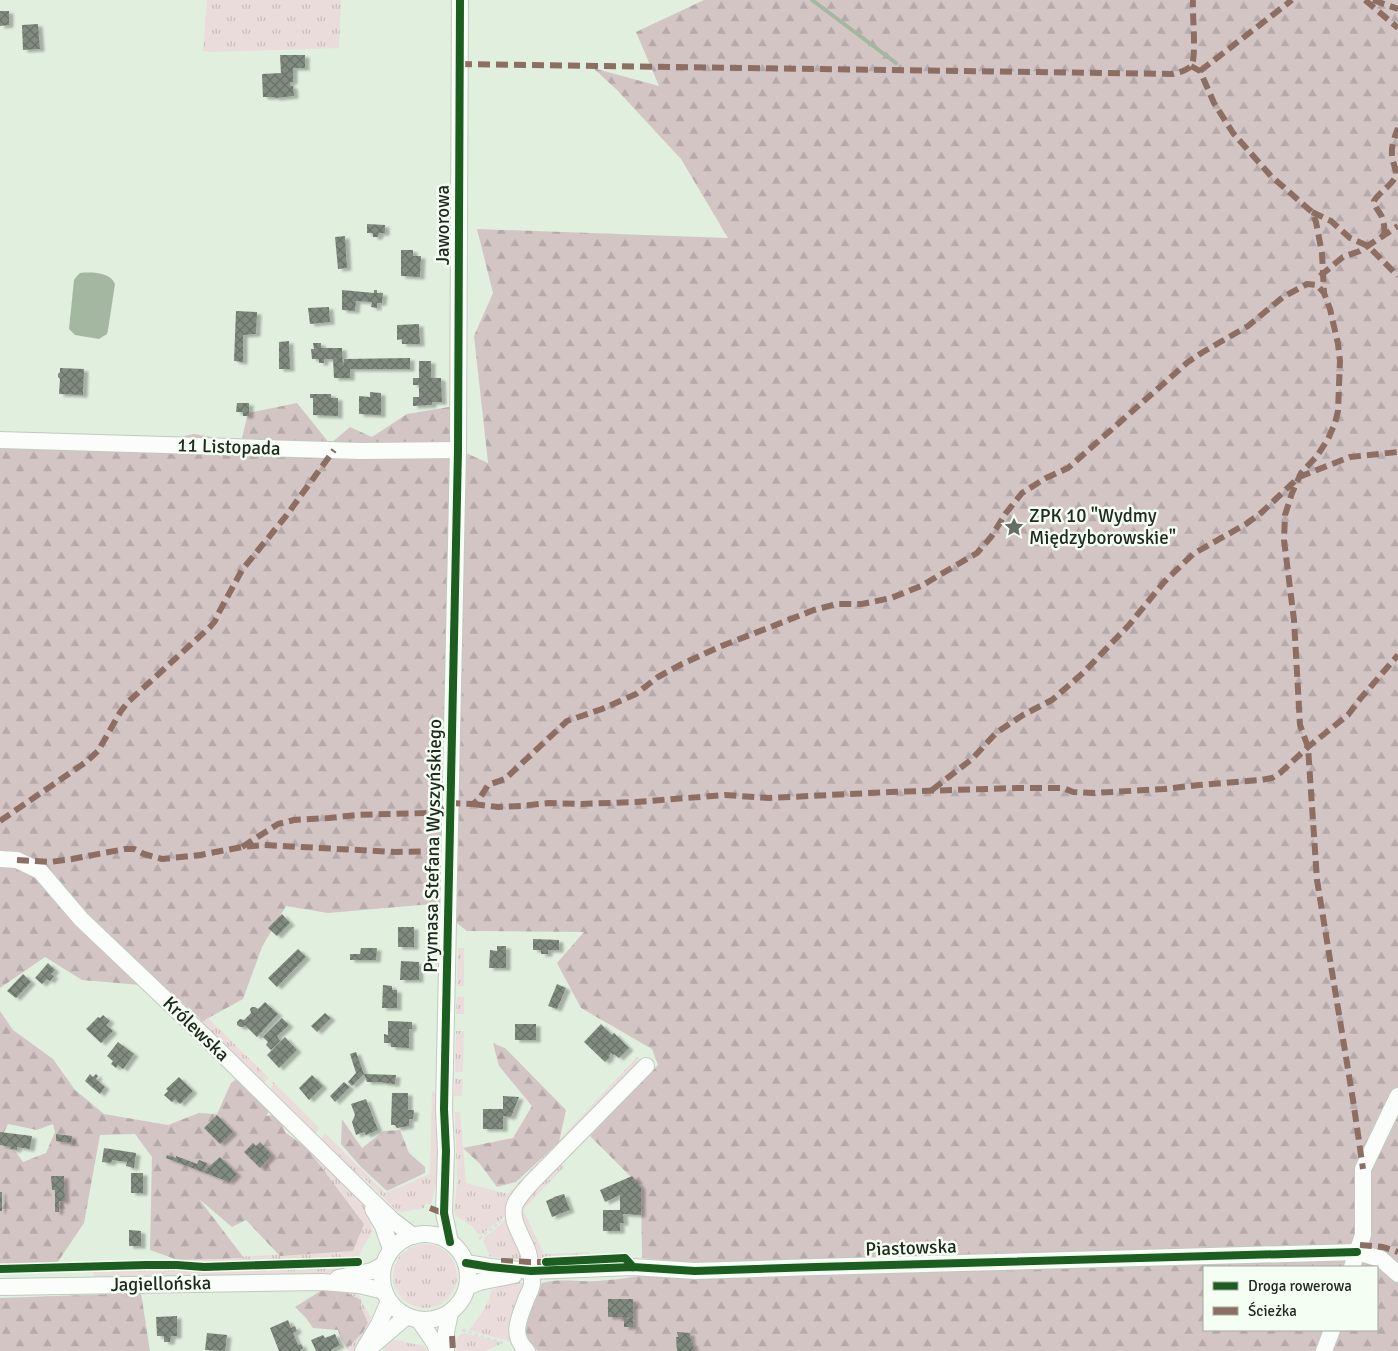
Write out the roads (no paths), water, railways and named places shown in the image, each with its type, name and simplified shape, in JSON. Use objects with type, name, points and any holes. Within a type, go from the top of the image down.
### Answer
[{"type":"street","name":"Jaworowa","points":[[458,450],[460,0]]},
{"type":"street","name":"11 Listopada","points":[[0,440],[361,451],[458,450]]},
{"type":"street","name":"Prymasa Stefana Wyszyńskiego","points":[[450,1242],[444,1213],[444,1056],[458,450]]},
{"type":"street","name":"Królewska","points":[[0,859],[17,860],[40,871],[81,920],[204,1036],[364,1194],[392,1220],[418,1235]]},
{"type":"street","points":[[527,1351],[518,1338],[517,1330],[518,1322],[532,1286],[531,1271],[528,1251],[514,1218],[516,1203],[532,1182],[646,1066]]},
{"type":"street","points":[[1355,1260],[1363,1235],[1363,1169],[1398,1096]]},
{"type":"street","name":"Prymasa Stefana Wyszyńskiego","points":[[418,1235],[437,1211],[445,1184]]},
{"type":"street","name":"Królewska","points":[[364,1194],[383,1226],[391,1249]]},
{"type":"street","points":[[363,1351],[379,1324],[386,1296],[382,1274],[383,1265],[391,1249],[400,1241],[418,1235],[433,1235],[450,1242],[458,1249],[466,1263],[467,1287],[460,1303],[450,1313],[435,1319],[413,1318],[367,1351]]},
{"type":"street","name":"Piastowska","points":[[466,1263],[531,1271],[633,1267],[695,1271],[816,1267],[1380,1259],[1398,1274]]},
{"type":"street","name":"Jagiellońska","points":[[322,1282],[372,1271],[383,1265]]},
{"type":"street","name":"Piastowska","points":[[467,1287],[479,1282],[531,1271]]},
{"type":"street","name":"Jagiellońska","points":[[0,1287],[322,1282],[359,1285],[386,1296]]},
{"type":"street","points":[[386,1296],[396,1309],[413,1318],[434,1342],[438,1351]]},
{"type":"street","points":[[446,1351],[446,1332],[450,1313]]},
{"type":"street","points":[[1324,1351],[1332,1331]]},
{"type":"waterway","points":[[812,0],[896,63]]},
{"type":"place","name":"ZPK 10 \"Wydmy Międzyborowskie\"","points":[[1014,527]]}]
